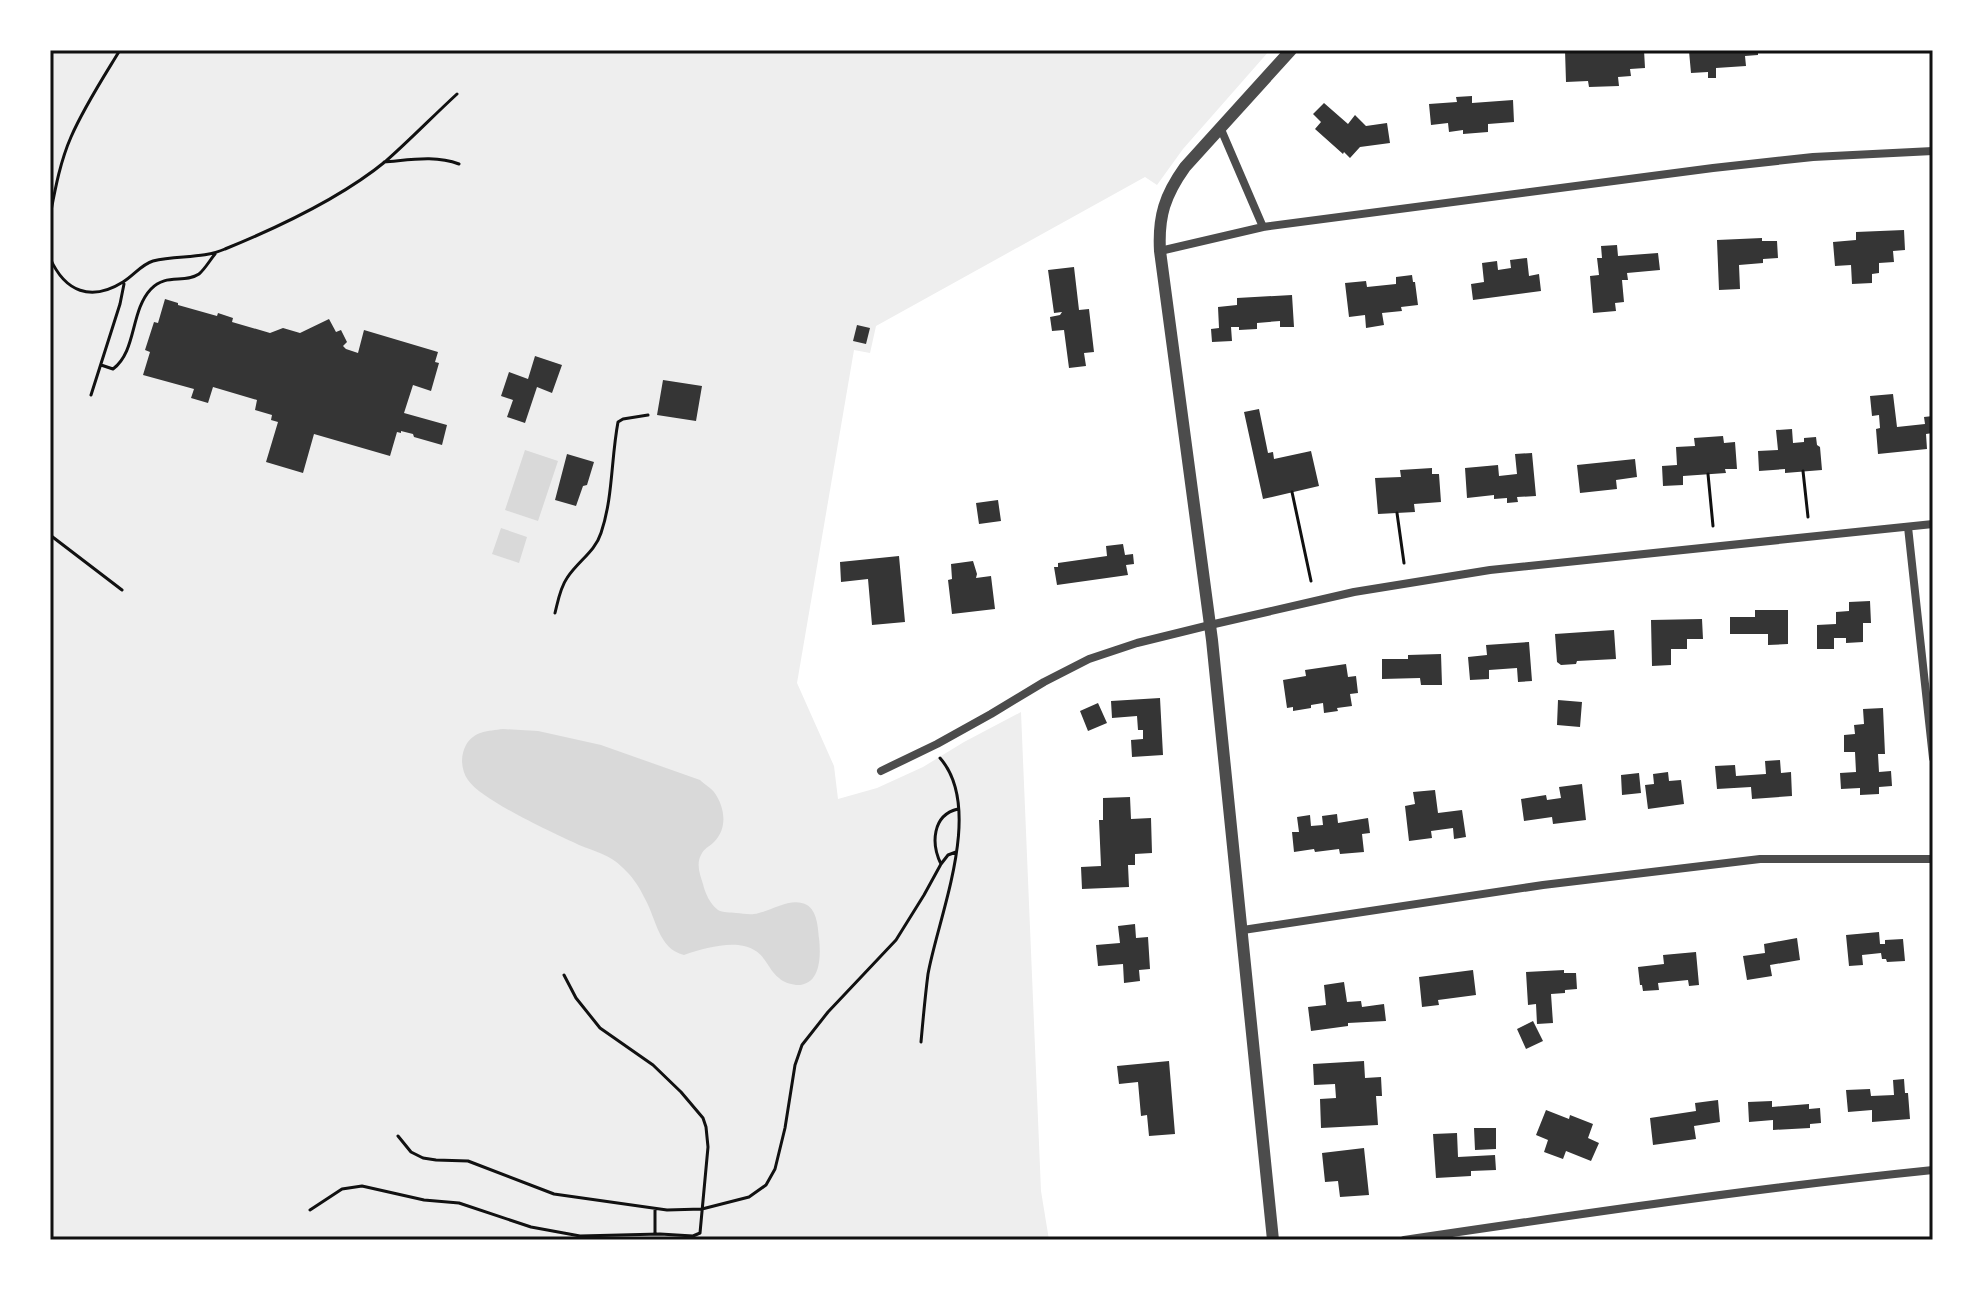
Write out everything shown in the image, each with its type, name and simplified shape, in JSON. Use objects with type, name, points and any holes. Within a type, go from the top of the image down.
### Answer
[{"type":"street","points":[[1273,1240],[1210,625],[1159,234],[1162,209],[1185,167],[1291,50]]},
{"type":"street","points":[[1219,127],[1263,227]]},
{"type":"street","points":[[1160,251],[1263,227],[1713,168],[1813,157],[1933,151]]},
{"type":"street","points":[[881,771],[929,748],[1089,659],[1137,643],[1210,625],[1354,592],[1490,570],[1933,524]]},
{"type":"street","points":[[1908,527],[1933,758]]},
{"type":"street","points":[[1243,930],[1543,885],[1760,859],[1933,859]]},
{"type":"street","points":[[1404,1240],[1700,1197],[1933,1170]]},
{"type":"path","points":[[50,216],[70,138],[120,50]]},
{"type":"path","points":[[50,258],[59,276],[89,294],[111,289],[150,262],[216,252],[323,204],[384,162],[457,94]]},
{"type":"path","points":[[384,162],[430,158],[459,164]]},
{"type":"path","points":[[101,365],[113,369],[121,361],[140,308],[151,289],[164,280],[197,275],[216,252]]},
{"type":"path","points":[[91,395],[124,282]]},
{"type":"path","points":[[555,613],[567,578],[592,551],[601,533],[609,498],[618,422],[648,415]]},
{"type":"path","points":[[1803,471],[1808,517]]},
{"type":"path","points":[[1708,474],[1713,526]]},
{"type":"path","points":[[1292,492],[1311,581]]},
{"type":"path","points":[[1397,513],[1404,563]]},
{"type":"path","points":[[50,535],[122,590]]},
{"type":"path","points":[[921,1042],[928,975],[950,892],[958,809],[950,773],[944,762],[929,748]]},
{"type":"path","points":[[941,864],[935,840],[937,825],[947,813],[958,809]]},
{"type":"path","points":[[398,1136],[411,1152],[423,1158],[468,1161],[549,1193],[655,1209],[702,1209],[749,1197],[768,1182],[776,1163],[795,1065],[802,1045],[828,1012],[896,940],[941,864],[948,855],[956,852]]},
{"type":"path","points":[[310,1210],[342,1189],[362,1186],[416,1199],[469,1205],[531,1227],[563,1234],[591,1237],[698,1235],[701,1231],[708,1147],[703,1118],[653,1065],[600,1028],[576,998],[564,975]]},
{"type":"path","points":[[655,1209],[655,1234]]},
{"type":"shaded area","points":[[50,50],[1270,50],[1183,149],[1157,185],[1145,177],[876,326],[870,353],[854,350],[797,683],[834,766],[838,799],[877,788],[923,767],[1021,712],[1041,1191],[1049,1240],[50,1240]]},
{"type":"shaded area","points":[[525,450],[558,461],[538,521],[505,510]]},
{"type":"shaded area","points":[[501,528],[527,537],[519,563],[492,554]]},
{"type":"shaded area","points":[[503,729],[538,731],[601,745],[700,780],[713,790],[723,811],[723,824],[699,862],[708,898],[720,911],[747,914],[760,913],[787,903],[807,905],[815,915],[818,929],[820,953],[815,975],[804,984],[787,983],[757,952],[744,946],[706,948],[684,955],[675,952],[663,939],[640,889],[617,863],[519,816],[487,797],[468,780],[462,763],[469,740],[477,734]]},
{"type":"building","points":[[1565,50],[1644,50],[1645,68],[1630,69],[1631,76],[1618,77],[1619,86],[1589,87],[1588,81],[1566,82]]},
{"type":"building","points":[[1758,50],[1758,55],[1745,56],[1746,66],[1716,68],[1716,78],[1708,78],[1708,72],[1691,73],[1689,51]]},
{"type":"building","points":[[1472,96],[1472,103],[1513,100],[1514,122],[1488,124],[1488,132],[1463,134],[1463,130],[1449,132],[1448,123],[1431,125],[1429,104],[1457,102],[1456,97]]},
{"type":"building","points":[[1324,103],[1348,124],[1355,115],[1366,126],[1387,123],[1390,143],[1360,147],[1350,158],[1343,154],[1315,129],[1321,122],[1313,114]]},
{"type":"building","points":[[1904,230],[1905,250],[1893,251],[1894,262],[1879,263],[1879,273],[1872,274],[1872,283],[1852,284],[1851,265],[1835,266],[1833,242],[1856,240],[1856,232]]},
{"type":"building","points":[[1762,238],[1762,241],[1777,241],[1778,258],[1739,265],[1740,289],[1719,290],[1717,240]]},
{"type":"building","points":[[1617,245],[1618,256],[1658,253],[1660,270],[1627,273],[1628,280],[1622,280],[1624,302],[1615,303],[1616,311],[1593,313],[1590,276],[1599,275],[1597,258],[1602,258],[1601,246]]},
{"type":"building","points":[[1527,258],[1529,276],[1539,274],[1541,291],[1473,300],[1471,284],[1484,282],[1482,263],[1497,261],[1498,270],[1511,268],[1510,260]]},
{"type":"building","points":[[1074,267],[1079,310],[1089,309],[1094,352],[1084,353],[1086,366],[1069,368],[1064,330],[1052,331],[1050,317],[1062,312],[1054,313],[1048,270]]},
{"type":"building","points":[[1412,275],[1418,305],[1382,313],[1384,325],[1366,328],[1365,315],[1349,317],[1345,283],[1366,281],[1367,287],[1396,284],[1396,277]]},
{"type":"building","points":[[1292,295],[1294,327],[1280,327],[1280,321],[1257,323],[1257,329],[1231,327],[1232,341],[1212,342],[1211,329],[1219,328],[1218,307],[1237,305],[1237,298]]},
{"type":"building","points":[[165,299],[217,316],[218,313],[233,318],[232,322],[270,333],[283,328],[300,333],[329,319],[336,332],[341,330],[347,342],[343,346],[358,353],[364,330],[438,352],[435,362],[439,363],[431,391],[413,385],[404,413],[447,425],[442,445],[401,431],[397,432],[390,456],[314,434],[303,473],[266,462],[278,422],[271,420],[272,415],[255,410],[257,400],[213,387],[208,403],[191,398],[194,389],[143,375],[150,352],[145,350]]},
{"type":"building","points":[[857,325],[870,328],[866,344],[853,341]]},
{"type":"building","points":[[535,356],[562,365],[552,393],[537,387],[525,423],[507,417],[513,400],[501,396],[509,372],[528,379]]},
{"type":"building","points":[[663,380],[702,386],[696,421],[657,415]]},
{"type":"building","points":[[1893,394],[1897,427],[1925,424],[1924,417],[1933,416],[1933,433],[1926,434],[1927,449],[1878,454],[1876,429],[1880,428],[1879,415],[1872,416],[1870,396]]},
{"type":"building","points":[[1259,409],[1268,453],[1273,452],[1274,459],[1311,451],[1319,486],[1263,499],[1244,412]]},
{"type":"building","points":[[1792,429],[1793,443],[1816,437],[1822,470],[1785,473],[1785,469],[1759,471],[1758,451],[1778,450],[1776,430]]},
{"type":"building","points":[[1723,436],[1724,443],[1735,442],[1737,469],[1725,469],[1726,473],[1683,476],[1683,485],[1663,486],[1662,466],[1677,465],[1676,447],[1695,446],[1694,438]]},
{"type":"building","points":[[1532,453],[1536,496],[1517,497],[1518,502],[1507,503],[1507,498],[1494,499],[1494,495],[1467,498],[1465,468],[1498,465],[1499,476],[1517,474],[1515,454]]},
{"type":"building","points":[[567,454],[594,462],[576,506],[555,500]]},
{"type":"building","points":[[1635,459],[1637,477],[1616,480],[1617,489],[1580,493],[1577,465]]},
{"type":"building","points":[[1432,468],[1432,474],[1439,474],[1441,502],[1414,504],[1415,512],[1378,514],[1375,478],[1401,477],[1400,470]]},
{"type":"building","points":[[998,500],[1001,521],[979,524],[976,503]]},
{"type":"building","points":[[1123,544],[1125,555],[1133,554],[1134,564],[1126,565],[1128,575],[1057,585],[1054,567],[1058,567],[1058,563],[1107,556],[1106,546]]},
{"type":"building","points":[[899,556],[905,622],[872,625],[868,579],[841,582],[840,562]]},
{"type":"building","points":[[973,561],[976,578],[991,576],[995,609],[952,614],[948,580],[952,579],[951,564]]},
{"type":"building","points":[[1870,601],[1871,623],[1863,623],[1863,642],[1846,643],[1846,638],[1834,638],[1834,649],[1817,649],[1817,625],[1836,624],[1836,612],[1849,611],[1849,602]]},
{"type":"building","points":[[1755,610],[1788,610],[1788,644],[1768,645],[1768,634],[1730,634],[1730,617],[1755,617]]},
{"type":"building","points":[[1702,619],[1703,639],[1687,639],[1687,649],[1671,649],[1671,665],[1652,666],[1651,620]]},
{"type":"building","points":[[1614,630],[1616,659],[1561,665],[1557,662],[1555,634]]},
{"type":"building","points":[[1529,642],[1532,681],[1518,682],[1517,668],[1489,670],[1489,679],[1470,680],[1468,657],[1487,655],[1486,645]]},
{"type":"building","points":[[1441,654],[1442,685],[1421,685],[1420,678],[1382,679],[1382,659]]},
{"type":"building","points":[[1346,664],[1348,677],[1356,676],[1358,693],[1350,694],[1352,706],[1324,713],[1323,703],[1293,711],[1293,707],[1287,708],[1283,680],[1306,676],[1305,670]]},
{"type":"building","points":[[1160,698],[1163,755],[1132,757],[1131,740],[1143,739],[1143,730],[1138,730],[1137,716],[1112,718],[1111,701]]},
{"type":"building","points":[[1558,700],[1582,702],[1580,727],[1557,725]]},
{"type":"building","points":[[1098,703],[1107,723],[1088,731],[1080,711]]},
{"type":"building","points":[[1883,708],[1885,754],[1878,754],[1879,772],[1891,771],[1892,786],[1879,787],[1879,794],[1860,795],[1860,788],[1841,789],[1840,773],[1856,772],[1855,752],[1844,752],[1844,735],[1855,734],[1854,725],[1864,724],[1863,709]]},
{"type":"building","points":[[1780,760],[1781,773],[1791,772],[1792,796],[1752,799],[1751,787],[1717,789],[1715,766],[1735,765],[1736,776],[1766,774],[1765,761]]},
{"type":"building","points":[[1668,772],[1669,781],[1681,780],[1684,804],[1648,809],[1645,785],[1654,784],[1653,774]]},
{"type":"building","points":[[1639,773],[1641,793],[1622,795],[1621,775]]},
{"type":"building","points":[[1582,784],[1586,820],[1553,824],[1552,817],[1524,821],[1521,799],[1546,795],[1547,800],[1561,798],[1559,787]]},
{"type":"building","points":[[1435,790],[1438,813],[1462,810],[1466,837],[1454,839],[1453,828],[1431,831],[1432,838],[1409,841],[1405,806],[1415,804],[1413,792]]},
{"type":"building","points":[[1130,797],[1131,819],[1151,818],[1152,853],[1135,854],[1135,865],[1128,865],[1129,887],[1082,889],[1081,867],[1101,866],[1099,820],[1103,820],[1103,798]]},
{"type":"building","points":[[1337,814],[1338,823],[1368,818],[1370,833],[1362,834],[1364,852],[1340,854],[1339,849],[1315,852],[1314,849],[1294,852],[1292,832],[1299,832],[1297,817],[1310,815],[1311,826],[1323,825],[1322,816]]},
{"type":"building","points":[[1135,924],[1136,938],[1148,937],[1150,969],[1139,970],[1140,981],[1124,983],[1123,964],[1098,966],[1096,945],[1120,943],[1118,926]]},
{"type":"building","points":[[1879,932],[1880,944],[1885,944],[1885,940],[1903,939],[1905,961],[1887,962],[1882,959],[1881,953],[1862,955],[1863,965],[1849,966],[1846,935]]},
{"type":"building","points":[[1797,938],[1800,960],[1770,965],[1772,976],[1747,980],[1743,956],[1765,953],[1764,944]]},
{"type":"building","points":[[1696,952],[1699,985],[1689,986],[1688,980],[1658,983],[1659,990],[1643,991],[1638,967],[1664,964],[1663,955]]},
{"type":"building","points":[[1473,970],[1476,995],[1438,1000],[1439,1005],[1422,1007],[1419,977]]},
{"type":"building","points":[[1564,970],[1564,973],[1576,973],[1577,989],[1551,994],[1553,1023],[1537,1024],[1536,1004],[1528,1005],[1526,972]]},
{"type":"building","points":[[1344,982],[1347,1002],[1361,1001],[1362,1007],[1384,1004],[1386,1021],[1348,1023],[1348,1026],[1311,1031],[1308,1007],[1326,1005],[1324,985]]},
{"type":"building","points":[[1533,1021],[1543,1041],[1526,1049],[1517,1029]]},
{"type":"building","points":[[1169,1061],[1175,1134],[1149,1136],[1147,1115],[1141,1116],[1138,1082],[1119,1084],[1117,1066]]},
{"type":"building","points":[[1364,1061],[1365,1078],[1381,1077],[1382,1096],[1376,1096],[1378,1125],[1321,1128],[1320,1099],[1336,1098],[1335,1084],[1314,1085],[1313,1064]]},
{"type":"building","points":[[1904,1079],[1910,1119],[1872,1122],[1872,1110],[1848,1112],[1846,1090],[1870,1089],[1871,1096],[1894,1095],[1893,1080]]},
{"type":"building","points":[[1718,1100],[1720,1122],[1694,1126],[1696,1139],[1653,1145],[1650,1118],[1696,1111],[1695,1103]]},
{"type":"building","points":[[1772,1101],[1772,1107],[1809,1104],[1809,1109],[1820,1108],[1821,1123],[1810,1124],[1810,1128],[1773,1130],[1773,1120],[1749,1122],[1748,1102]]},
{"type":"building","points":[[1546,1110],[1593,1124],[1588,1138],[1599,1143],[1591,1161],[1566,1151],[1563,1159],[1544,1152],[1548,1140],[1536,1135]]},
{"type":"building","points":[[1474,1128],[1496,1128],[1496,1149],[1475,1150]]},
{"type":"building","points":[[1457,1133],[1458,1157],[1495,1155],[1496,1170],[1471,1171],[1471,1176],[1436,1178],[1433,1134]]},
{"type":"building","points":[[1364,1148],[1369,1195],[1340,1197],[1338,1181],[1325,1182],[1322,1153]]}]
